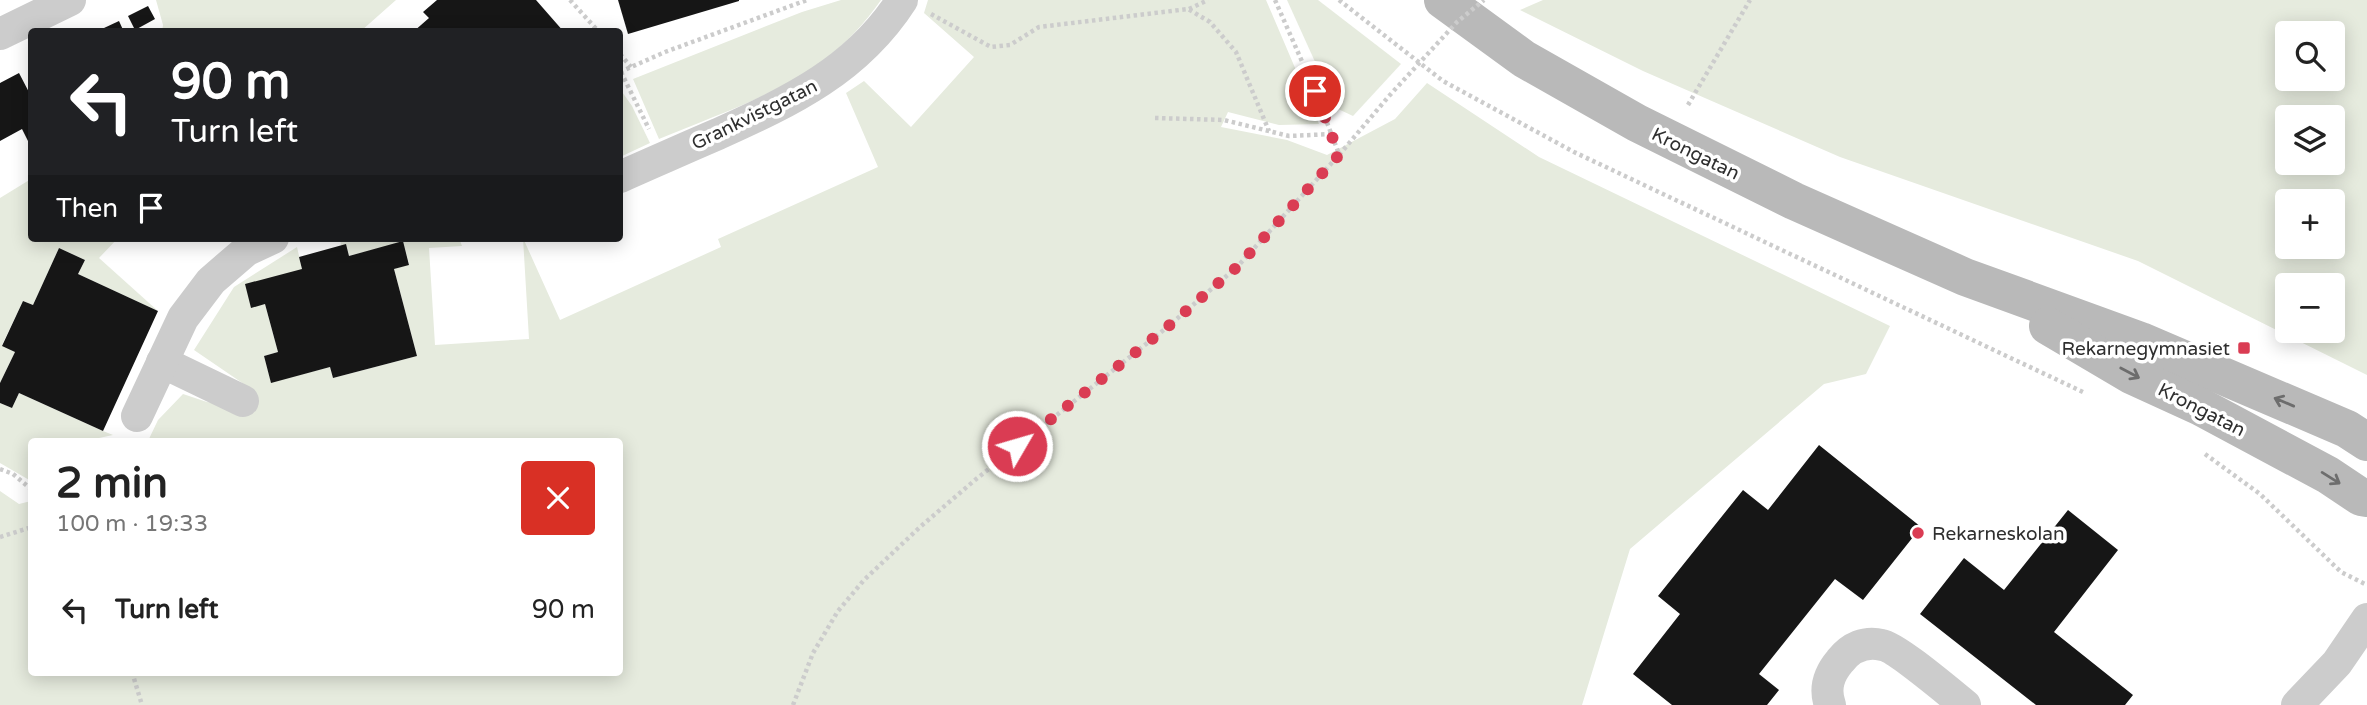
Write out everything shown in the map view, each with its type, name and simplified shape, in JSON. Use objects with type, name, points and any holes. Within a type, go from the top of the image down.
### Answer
[{"type":"street","points":[[0,34],[70,0]]},
{"type":"street","name":"Krongatan","points":[[1444,0],[1524,59],[1637,124],[1794,201],[1965,277],[2141,341],[2347,429],[2367,442]]},
{"type":"street","name":"Grankvistgatan","points":[[623,176],[752,119],[811,89],[853,58],[886,24],[914,6]]},
{"type":"street","points":[[136,416],[183,318],[211,281],[247,250],[264,242]]},
{"type":"street","name":"Krongatan","points":[[1965,277],[2131,375],[2201,407],[2367,498]]},
{"type":"street","points":[[162,362],[243,401]]},
{"type":"street","points":[[2297,705],[2337,663],[2367,619]]},
{"type":"street","points":[[1830,705],[1826,694],[1831,672],[1847,653],[1863,643],[1885,645],[1945,699]]},
{"type":"path","points":[[570,0],[595,28]]},
{"type":"path","points":[[623,71],[665,52],[807,0]]},
{"type":"path","points":[[914,6],[991,47],[1010,45],[1039,27],[1188,9],[1208,0]]},
{"type":"path","points":[[1275,0],[1315,91],[1339,155]]},
{"type":"path","points":[[1339,0],[1443,81],[1554,142],[2095,398]]},
{"type":"path","points":[[793,705],[813,653],[838,611],[864,580],[975,480],[1165,329],[1237,267],[1457,22],[1484,0]]},
{"type":"path","points":[[1688,105],[1749,0]]},
{"type":"path","points":[[1188,9],[1210,22],[1236,52],[1269,131]]},
{"type":"path","points":[[623,58],[631,67]]},
{"type":"path","points":[[623,78],[664,158]]},
{"type":"path","points":[[1155,118],[1224,120],[1289,136],[1332,134]]},
{"type":"path","points":[[2205,454],[2260,494],[2341,572],[2367,585]]},
{"type":"path","points":[[0,469],[13,474],[28,487]]},
{"type":"path","points":[[0,537],[28,528]]},
{"type":"path","points":[[133,676],[142,705]]},
{"type":"shaded area","points":[[156,0],[396,0],[364,28],[163,28]]},
{"type":"shaded area","points":[[841,0],[881,0],[846,41],[783,86],[659,139],[633,79],[802,12]]},
{"type":"shaded area","points":[[928,0],[1266,0],[1319,124],[1279,125],[1228,112],[1221,127],[1287,140],[1327,155],[1395,119],[1427,83],[1539,157],[1890,326],[1866,374],[1824,384],[1630,549],[1582,705],[0,705],[0,491],[19,504],[28,502],[28,676],[623,676],[623,438],[149,438],[158,420],[183,394],[207,402],[247,407],[254,391],[194,350],[234,287],[297,247],[302,269],[251,307],[265,304],[278,352],[264,356],[271,382],[330,367],[333,378],[417,356],[394,269],[409,264],[403,242],[460,242],[462,246],[429,248],[435,345],[529,339],[523,242],[560,320],[721,247],[718,239],[878,167],[846,93],[864,81],[911,127],[974,57],[924,13]]},
{"type":"shaded area","points":[[1287,0],[1318,0],[1401,64],[1353,116],[1336,108]]},
{"type":"shaded area","points":[[1543,0],[2367,0],[2367,375],[2303,343],[2345,343],[2345,273],[2275,273],[2275,329],[2138,261],[1840,157],[1643,71],[1520,10]]},
{"type":"shaded area","points":[[623,93],[632,106],[650,143],[623,156]]},
{"type":"shaded area","points":[[28,181],[28,242],[114,242],[99,258],[158,311],[78,274],[85,260],[59,248],[33,305],[23,301],[2,345],[15,352],[0,383],[0,198]]},
{"type":"shaded area","points":[[340,242],[403,242],[349,256],[346,245],[341,246]]},
{"type":"shaded area","points":[[19,393],[113,435],[99,438],[28,438],[28,479],[0,463],[0,403],[12,408]]},
{"type":"building","points":[[437,0],[536,0],[560,28],[418,28],[429,18],[423,12]]},
{"type":"building","points":[[618,0],[739,0],[739,1],[628,34]]},
{"type":"building","points":[[148,6],[155,19],[134,28],[128,16]]},
{"type":"building","points":[[119,21],[122,28],[104,28]]},
{"type":"building","points":[[19,73],[28,90],[28,141],[22,129],[0,141],[0,83]]},
{"type":"building","points":[[403,242],[409,265],[394,269],[417,356],[333,378],[330,367],[271,383],[264,356],[278,352],[265,304],[251,308],[245,284],[302,269],[299,257],[346,244],[349,256]]},
{"type":"building","points":[[59,248],[85,260],[78,274],[158,311],[103,431],[19,393],[12,408],[0,403],[0,383],[15,352],[2,346],[23,301],[33,305]]},
{"type":"building","points":[[1819,445],[1921,527],[1863,600],[1835,579],[1759,674],[1779,690],[1767,705],[1672,705],[1633,674],[1680,614],[1658,596],[1743,490],[1768,510]]},
{"type":"building","points":[[2068,510],[2118,550],[2054,632],[2133,695],[2125,705],[2036,705],[1920,614],[1964,558],[2004,590]]},
{"type":"place","name":"Rekarnegymnasiet","points":[[2244,348]]},
{"type":"place","name":"Rekarneskolan","points":[[1918,533]]},
{"type":"route","points":[[1017,446],[1165,329],[1237,267],[1339,155],[1315,91]]}]
